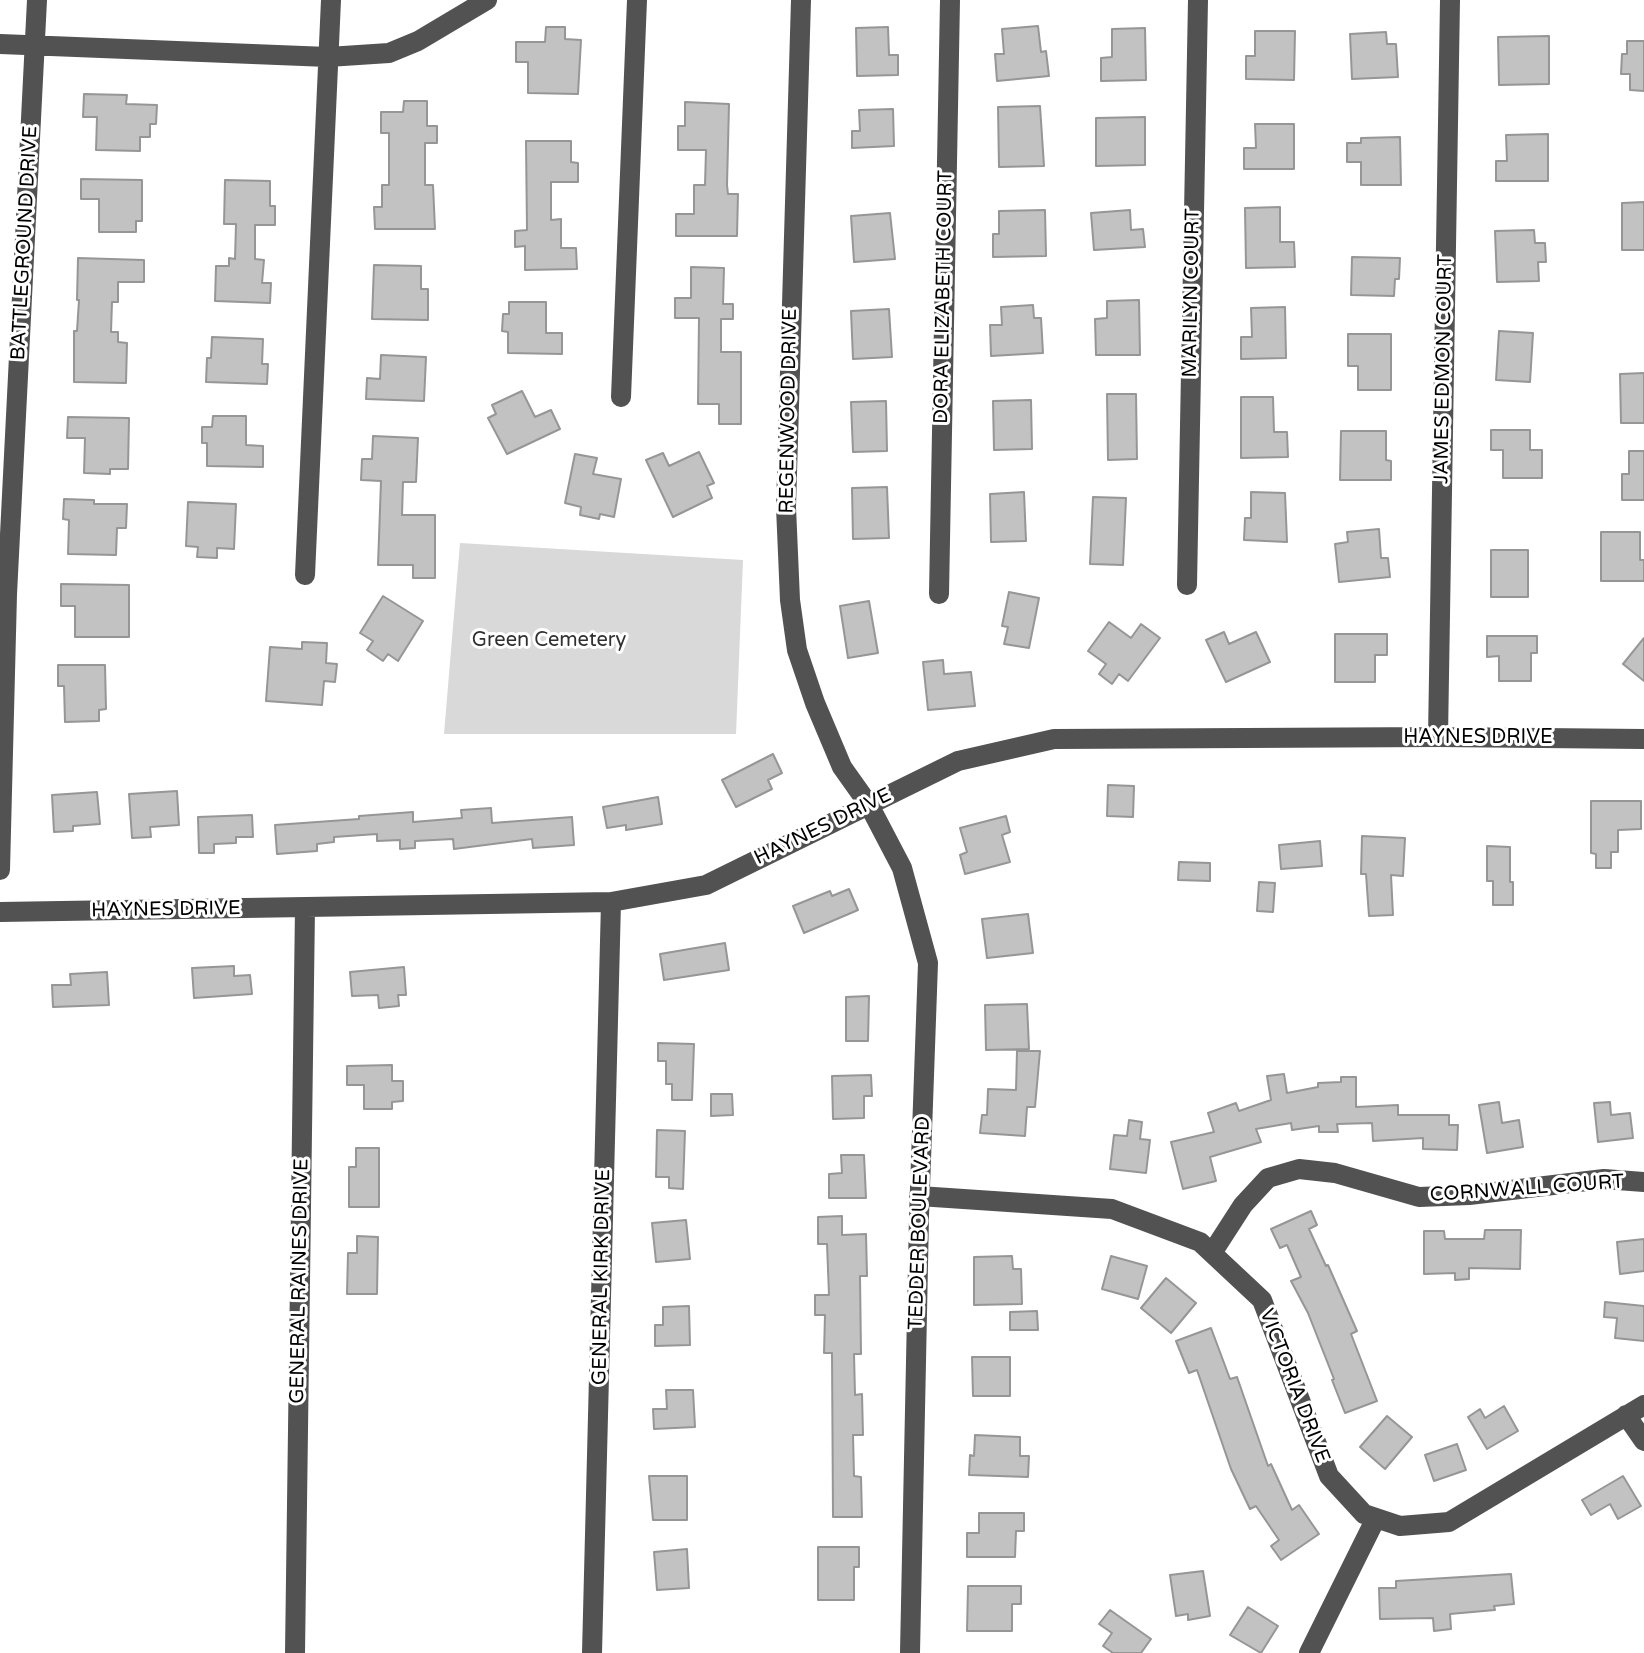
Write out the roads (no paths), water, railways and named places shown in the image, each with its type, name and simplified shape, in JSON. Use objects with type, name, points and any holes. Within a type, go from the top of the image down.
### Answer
[{"type":"street","name":"BATTLEGROUND DRIVE","points":[[0,870],[7,594],[37,0]]},
{"type":"street","points":[[305,575],[331,0]]},
{"type":"street","points":[[0,44],[328,57],[389,53],[418,41],[487,0]]},
{"type":"street","points":[[621,397],[637,0]]},
{"type":"street","name":"REGENWOOD DRIVE","points":[[801,0],[786,507],[790,600],[797,650],[815,703],[842,767],[869,805]]},
{"type":"street","name":"DORA ELIZABETH COURT","points":[[939,594],[950,0]]},
{"type":"street","name":"MARILYN COURT","points":[[1187,585],[1198,0]]},
{"type":"street","name":"JAMES EDMON COURT","points":[[1438,737],[1450,0]]},
{"type":"street","name":"HAYNES DRIVE","points":[[0,912],[611,902],[706,885],[958,761],[1054,739],[1644,739]]},
{"type":"street","name":"TEDDER BOULEVARD","points":[[869,805],[902,868],[928,963],[919,1196],[910,1653]]},
{"type":"street","name":"GENERAL KIRK DRIVE","points":[[592,1653],[611,902]]},
{"type":"street","name":"GENERAL RAINES DRIVE","points":[[295,1653],[305,908]]},
{"type":"street","name":"CORNWALL COURT","points":[[1212,1253],[1243,1205],[1268,1178],[1280,1172],[1299,1169],[1335,1173],[1419,1197],[1469,1195],[1604,1179],[1644,1182]]},
{"type":"street","name":"VICTORIA DRIVE","points":[[919,1196],[1112,1209],[1200,1242],[1262,1300],[1329,1476],[1364,1514],[1400,1526],[1449,1522],[1635,1410]]},
{"type":"street","points":[[1635,1410],[1644,1441]]},
{"type":"street","points":[[1309,1653],[1376,1518]]},
{"type":"park label","name":"Green Cemetery","points":[[549,641]]}]
